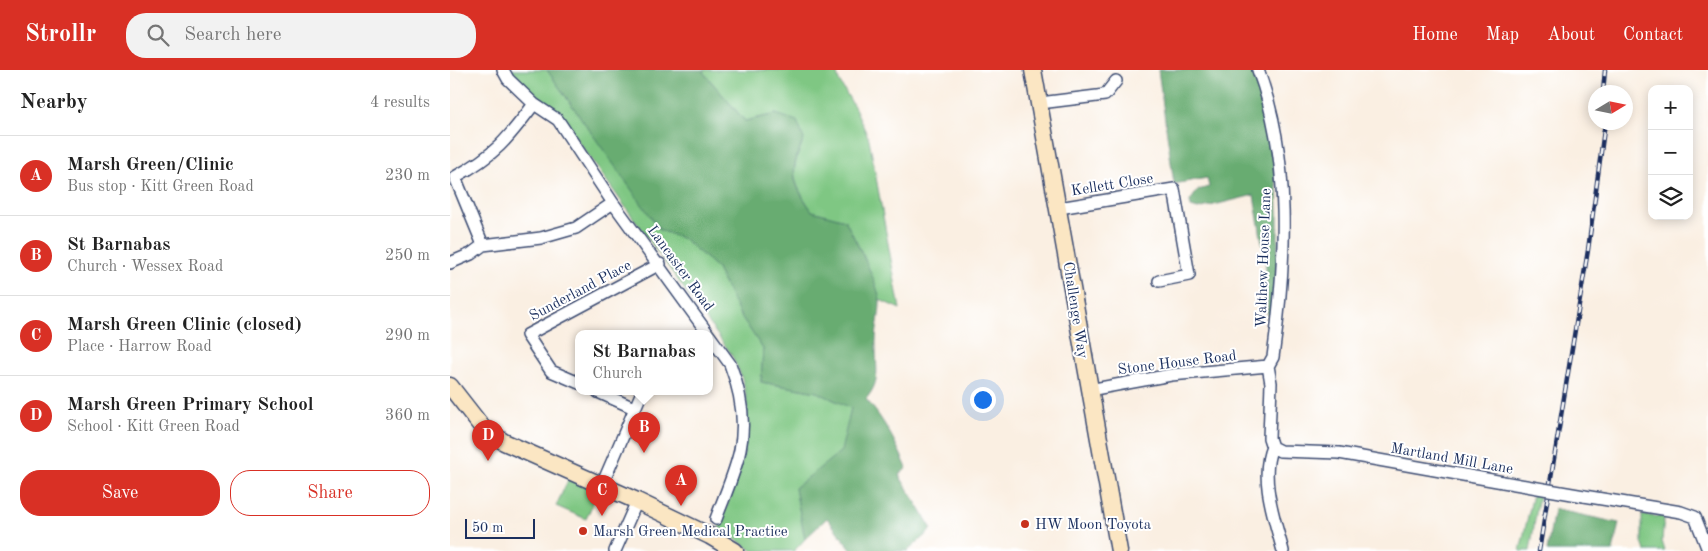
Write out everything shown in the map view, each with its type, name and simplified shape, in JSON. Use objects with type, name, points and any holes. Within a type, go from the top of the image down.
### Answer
[{"type":"street","name":"Lancaster Road","points":[[502,70],[508,79],[534,104],[558,120],[614,203],[660,264],[703,330]]},
{"type":"street","name":"Challenge Way","points":[[1033,70],[1119,551]]},
{"type":"street","name":"Walthew House Lane","points":[[1258,70],[1273,118],[1279,157],[1282,202],[1280,291],[1273,357],[1268,366],[1271,383],[1269,438],[1272,447]]},
{"type":"street","points":[[1040,103],[1104,95],[1116,81]]},
{"type":"street","points":[[483,245],[452,172],[482,162],[506,141],[534,104]]},
{"type":"street","name":"Kellett Close","points":[[1059,208],[1174,189],[1189,275],[1159,281]]},
{"type":"street","points":[[450,263],[471,254],[483,245],[541,238],[576,228],[614,203]]},
{"type":"street","name":"Sunderland Place","points":[[575,381],[552,371],[527,335],[660,264]]},
{"type":"street","name":"Lancaster Road","points":[[713,345],[730,364],[738,384],[741,406],[740,450],[716,519]]},
{"type":"street","name":"Stone House Road","points":[[1089,390],[1171,375],[1268,366]]},
{"type":"street","points":[[450,386],[482,427],[504,442],[637,501],[710,536],[735,551]]},
{"type":"street","points":[[605,395],[634,408]]},
{"type":"street","points":[[602,486],[640,395]]},
{"type":"street","points":[[1272,447],[1268,457],[1270,497],[1282,551]]},
{"type":"street","name":"Martland Mill Lane","points":[[1272,447],[1280,450],[1339,453],[1681,512],[1695,517],[1708,550]]},
{"type":"street","points":[[615,551],[637,501]]},
{"type":"green space","points":[[508,70],[547,70],[660,229],[684,239],[716,267],[739,313],[763,349],[761,382],[817,392],[851,408],[842,451],[795,488],[805,539],[794,551],[753,551],[719,528],[738,475],[748,424],[743,382],[737,366],[731,354],[560,116]]},
{"type":"green space","points":[[547,70],[704,70],[703,72],[745,121],[776,114],[797,121],[804,139],[794,168],[796,184],[812,211],[845,220],[866,261],[879,294],[876,342],[877,375],[874,387],[866,399],[879,415],[894,440],[907,468],[899,475],[932,529],[908,551],[852,551],[827,518],[805,539],[795,488],[841,451],[851,408],[817,392],[761,382],[763,349],[739,313],[716,267],[684,239],[660,230]]},
{"type":"green space","points":[[704,70],[836,70],[839,81],[855,108],[869,139],[900,309],[880,300],[864,257],[845,220],[812,211],[800,192],[795,169],[796,160],[804,139],[776,114],[745,121],[703,72]]},
{"type":"green space","points":[[1158,70],[1253,70],[1270,134],[1278,199],[1277,264],[1272,330],[1268,331],[1266,267],[1254,195],[1198,209],[1191,207],[1190,201],[1198,190],[1209,187],[1207,178],[1174,184]]},
{"type":"green space","points":[[569,478],[598,492],[586,519],[556,506]]},
{"type":"green space","points":[[1533,494],[1539,495],[1530,551],[1520,551]]},
{"type":"green space","points":[[1554,509],[1619,523],[1613,551],[1547,551]]},
{"type":"green space","points":[[1642,515],[1664,517],[1662,541],[1665,551],[1645,551],[1642,542]]},
{"type":"railway","points":[[1604,85],[1605,70]]},
{"type":"railway","points":[[1539,551],[1588,250],[1604,130]]},
{"type":"place","name":"St Barnabas","points":[[644,453]]},
{"type":"place","name":"Marsh Green Primary School","points":[[488,461]]},
{"type":"place","name":"Marsh Green/Clinic","points":[[681,506]]},
{"type":"place","name":"Marsh Green Clinic (closed)","points":[[602,516]]},
{"type":"place","name":"HW Moon Toyota","points":[[1025,524]]},
{"type":"place","name":"Marsh Green Medical Practice","points":[[583,531]]}]
